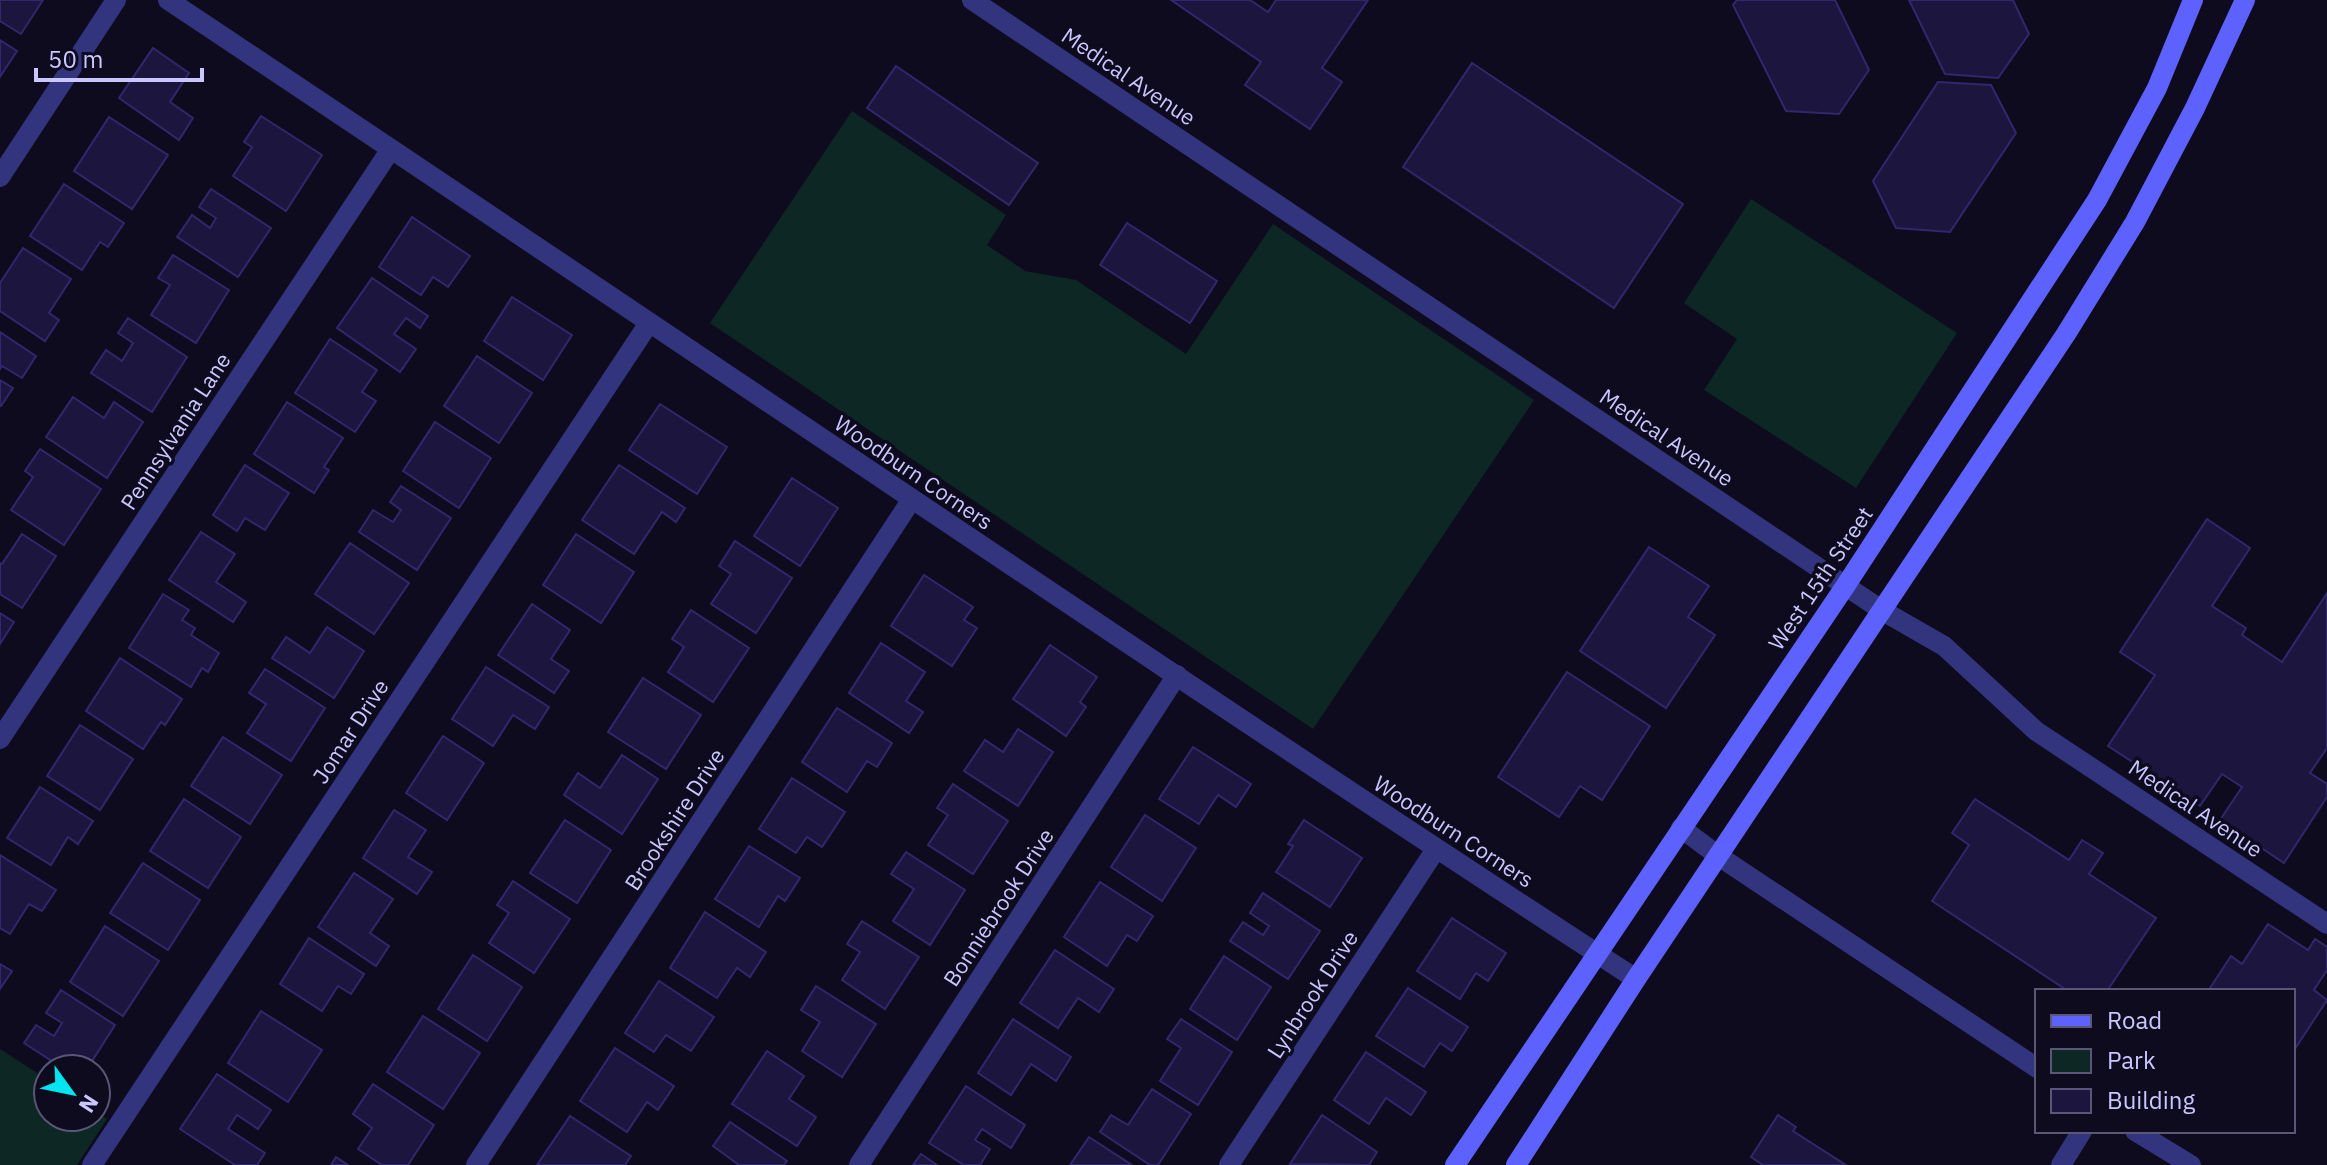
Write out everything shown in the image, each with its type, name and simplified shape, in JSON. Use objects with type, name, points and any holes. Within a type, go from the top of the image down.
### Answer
[{"type":"main road","name":"West 15th Street","points":[[1455,1165],[1846,585],[2097,200],[2157,88],[2193,0]]},
{"type":"main road","points":[[1516,1165],[1636,979],[2066,334],[2135,222],[2195,108],[2245,0]]},
{"type":"street","points":[[0,177],[116,0]]},
{"type":"street","name":"Woodburn Corners","points":[[168,0],[1436,849],[1636,979]]},
{"type":"street","name":"Medical Avenue","points":[[972,0],[1883,611],[1944,646],[2036,731],[2327,924]]},
{"type":"street","name":"Pennsylvania Lane","points":[[0,739],[391,149]]},
{"type":"street","name":"Jomar Drive","points":[[92,1165],[649,323]]},
{"type":"street","name":"Brookshire Drive","points":[[476,1165],[912,499]]},
{"type":"street","name":"Bonniebrook Drive","points":[[859,1165],[1177,675]]},
{"type":"street","points":[[1681,828],[2035,1067]]},
{"type":"street","name":"Lynbrook Drive","points":[[1229,1165],[1436,849]]},
{"type":"street","points":[[2061,1165],[2081,1133]]},
{"type":"street","points":[[2138,1133],[2191,1165]]},
{"type":"green space","points":[[852,111],[1006,215],[987,245],[1025,271],[1076,280],[1186,354],[1273,224],[1534,400],[1313,729],[710,323]]},
{"type":"green space","points":[[1751,199],[1957,333],[1856,488],[1704,390],[1737,339],[1684,303]]},
{"type":"green space","points":[[0,1049],[32,1070],[32,1133],[98,1133],[77,1165],[0,1165]]},
{"type":"building","points":[[0,0],[43,0],[21,34],[0,21]]},
{"type":"building","points":[[1171,0],[1250,0],[1268,12],[1276,0],[1368,0],[1322,68],[1342,82],[1310,129],[1245,85],[1261,62]]},
{"type":"building","points":[[1737,0],[1835,0],[1869,70],[1839,114],[1786,111],[1733,5]]},
{"type":"building","points":[[1909,0],[2013,0],[2029,34],[1998,78],[1945,74]]},
{"type":"building","points":[[0,40],[17,51],[0,77]]},
{"type":"building","points":[[153,48],[189,73],[170,102],[193,118],[179,140],[119,98]]},
{"type":"building","points":[[1472,63],[1683,204],[1614,308],[1403,167]]},
{"type":"building","points":[[896,66],[1038,163],[1009,205],[867,108]]},
{"type":"building","points":[[1938,82],[1991,85],[2016,133],[1950,232],[1896,228],[1873,181]]},
{"type":"building","points":[[261,116],[322,155],[286,211],[233,176],[252,147],[244,142]]},
{"type":"building","points":[[109,117],[168,155],[132,209],[74,171]]},
{"type":"building","points":[[64,184],[124,223],[108,247],[100,242],[82,270],[30,236]]},
{"type":"building","points":[[211,189],[271,228],[238,277],[177,237],[192,215],[210,228],[216,218],[199,207]]},
{"type":"building","points":[[412,217],[470,256],[448,287],[433,277],[421,295],[379,267]]},
{"type":"building","points":[[1127,223],[1217,281],[1190,323],[1100,265]]},
{"type":"building","points":[[23,248],[71,279],[49,313],[59,320],[45,341],[0,311],[0,283]]},
{"type":"building","points":[[173,255],[229,290],[196,343],[151,315],[170,285],[158,278]]},
{"type":"building","points":[[372,278],[428,316],[420,328],[406,318],[394,334],[416,349],[400,372],[337,328]]},
{"type":"building","points":[[512,297],[572,335],[543,380],[484,341]]},
{"type":"building","points":[[128,318],[187,357],[152,412],[91,373],[106,350],[122,361],[133,343],[118,333]]},
{"type":"building","points":[[0,332],[36,356],[22,378],[2,366],[0,369]]},
{"type":"building","points":[[330,339],[377,370],[362,392],[376,401],[355,432],[295,393]]},
{"type":"building","points":[[477,356],[532,393],[499,443],[444,406]]},
{"type":"building","points":[[0,380],[13,388],[1,406],[0,406]]},
{"type":"building","points":[[73,397],[104,418],[114,402],[143,422],[107,478],[46,437]]},
{"type":"building","points":[[287,402],[343,438],[324,467],[329,470],[314,493],[254,454]]},
{"type":"building","points":[[660,404],[727,447],[697,494],[629,450]]},
{"type":"building","points":[[435,422],[491,458],[459,508],[403,471]]},
{"type":"building","points":[[40,449],[101,489],[64,545],[11,510],[33,477],[25,471]]},
{"type":"building","points":[[245,465],[289,493],[265,530],[245,518],[237,531],[213,515]]},
{"type":"building","points":[[619,465],[685,508],[676,522],[662,512],[634,554],[582,520]]},
{"type":"building","points":[[792,478],[838,508],[800,566],[754,536]]},
{"type":"building","points":[[401,486],[451,518],[417,570],[359,532],[373,510],[393,522],[401,510],[390,502]]},
{"type":"building","points":[[2207,519],[2250,548],[2212,606],[2246,628],[2242,635],[2282,662],[2327,593],[2327,748],[2310,773],[2327,784],[2327,797],[2284,863],[2220,820],[2242,787],[2222,774],[2200,806],[2108,746],[2155,675],[2120,652]]},
{"type":"building","points":[[201,532],[235,554],[216,582],[246,602],[233,622],[169,580]]},
{"type":"building","points":[[22,534],[56,556],[22,608],[0,594],[0,563]]},
{"type":"building","points":[[576,534],[634,572],[601,623],[543,585]]},
{"type":"building","points":[[735,541],[792,578],[756,633],[711,604],[731,574],[719,566]]},
{"type":"building","points":[[350,543],[409,583],[374,634],[315,594]]},
{"type":"building","points":[[1649,547],[1709,586],[1688,617],[1715,635],[1666,708],[1580,651]]},
{"type":"building","points":[[924,575],[973,607],[964,620],[977,628],[952,666],[891,626]]},
{"type":"building","points":[[163,594],[189,610],[182,620],[195,628],[191,635],[219,653],[208,672],[202,668],[191,687],[129,648]]},
{"type":"building","points":[[532,604],[570,630],[551,659],[569,671],[554,693],[498,655]]},
{"type":"building","points":[[691,610],[749,648],[713,702],[668,672],[684,647],[672,639]]},
{"type":"building","points":[[0,613],[14,622],[0,644]]},
{"type":"building","points":[[327,627],[364,651],[334,698],[272,658],[286,637],[310,653]]},
{"type":"building","points":[[881,643],[925,672],[906,701],[923,712],[909,733],[849,693]]},
{"type":"building","points":[[1050,645],[1097,677],[1080,702],[1086,707],[1066,736],[1013,699]]},
{"type":"building","points":[[120,658],[182,699],[165,725],[161,722],[143,749],[86,711]]},
{"type":"building","points":[[486,667],[549,707],[535,729],[513,715],[493,746],[452,719]]},
{"type":"building","points":[[265,669],[325,708],[291,761],[247,733],[266,704],[249,693]]},
{"type":"building","points":[[1567,672],[1650,726],[1602,800],[1580,786],[1559,817],[1498,777]]},
{"type":"building","points":[[643,678],[701,715],[666,769],[608,732]]},
{"type":"building","points":[[837,708],[892,743],[877,767],[867,761],[847,792],[802,762]]},
{"type":"building","points":[[80,725],[133,759],[100,810],[47,776]]},
{"type":"building","points":[[1018,729],[1053,752],[1018,806],[964,771],[985,740],[1003,752]]},
{"type":"building","points":[[443,736],[484,763],[447,820],[406,793]]},
{"type":"building","points":[[223,737],[282,775],[250,824],[191,786]]},
{"type":"building","points":[[1193,747],[1251,784],[1236,807],[1218,795],[1199,824],[1159,799]]},
{"type":"building","points":[[622,755],[658,779],[622,834],[564,795],[578,773],[600,788]]},
{"type":"building","points":[[792,778],[845,812],[822,847],[807,837],[796,853],[759,829]]},
{"type":"building","points":[[953,784],[1008,821],[973,874],[928,845],[948,815],[937,808]]},
{"type":"building","points":[[40,787],[93,821],[78,844],[68,837],[51,865],[7,838]]},
{"type":"building","points":[[184,799],[241,837],[208,888],[150,851]]},
{"type":"building","points":[[1975,799],[2069,860],[2082,840],[2103,853],[2089,874],[2156,918],[2108,989],[2065,989],[1932,901],[1969,845],[1952,833]]},
{"type":"building","points":[[394,810],[426,830],[408,857],[432,872],[417,894],[363,858]]},
{"type":"building","points":[[1145,815],[1196,848],[1162,901],[1111,867]]},
{"type":"building","points":[[565,820],[611,850],[577,903],[530,873]]},
{"type":"building","points":[[1304,820],[1362,858],[1330,907],[1276,872],[1293,846],[1288,844]]},
{"type":"building","points":[[749,846],[800,878],[785,901],[778,896],[759,927],[715,899]]},
{"type":"building","points":[[906,852],[965,890],[930,945],[893,921],[914,889],[891,874]]},
{"type":"building","points":[[0,855],[56,890],[42,911],[29,904],[10,934],[0,928]]},
{"type":"building","points":[[143,863],[200,900],[168,950],[110,913]]},
{"type":"building","points":[[354,873],[393,899],[370,933],[389,946],[376,966],[318,927]]},
{"type":"building","points":[[513,881],[570,919],[534,973],[489,943],[509,913],[497,905]]},
{"type":"building","points":[[1100,882],[1153,916],[1137,941],[1127,935],[1107,966],[1064,937]]},
{"type":"building","points":[[1263,893],[1320,931],[1288,979],[1230,941],[1243,922],[1263,935],[1269,926],[1250,913]]},
{"type":"building","points":[[705,912],[766,952],[750,977],[737,968],[717,998],[670,968]]},
{"type":"building","points":[[1452,918],[1506,953],[1488,981],[1476,973],[1460,999],[1417,971]]},
{"type":"building","points":[[862,921],[919,957],[885,1009],[842,980],[860,952],[847,944]]},
{"type":"building","points":[[2268,924],[2308,950],[2315,939],[2327,947],[2327,970],[2314,990],[2327,1000],[2295,1049],[2295,989],[2209,989],[2231,956],[2242,964]]},
{"type":"building","points":[[105,926],[159,961],[123,1016],[70,982]]},
{"type":"building","points":[[309,938],[364,974],[351,994],[338,986],[322,1011],[280,984]]},
{"type":"building","points":[[1055,950],[1114,989],[1099,1012],[1078,998],[1058,1028],[1020,1003]]},
{"type":"building","points":[[473,955],[522,987],[487,1041],[438,1009]]},
{"type":"building","points":[[1224,956],[1271,987],[1237,1040],[1190,1009]]},
{"type":"building","points":[[0,964],[12,971],[0,989]]},
{"type":"building","points":[[659,981],[714,1017],[691,1051],[666,1035],[654,1052],[625,1033]]},
{"type":"building","points":[[816,986],[876,1024],[842,1077],[802,1051],[820,1022],[801,1010]]},
{"type":"building","points":[[1408,988],[1468,1027],[1452,1051],[1440,1043],[1424,1067],[1376,1036]]},
{"type":"building","points":[[61,990],[115,1025],[97,1053],[39,1053],[24,1043],[36,1025],[54,1036],[62,1023],[46,1013]]},
{"type":"building","points":[[261,1011],[322,1050],[288,1102],[228,1063]]},
{"type":"building","points":[[423,1016],[480,1053],[443,1109],[387,1072]]},
{"type":"building","points":[[1013,1019],[1071,1057],[1056,1081],[1031,1064],[1011,1095],[978,1073]]},
{"type":"building","points":[[1181,1019],[1232,1052],[1198,1105],[1160,1081],[1181,1048],[1167,1039]]},
{"type":"building","points":[[615,1048],[674,1086],[658,1110],[647,1102],[627,1132],[580,1101]]},
{"type":"building","points":[[767,1051],[804,1076],[789,1099],[816,1117],[797,1146],[732,1104]]},
{"type":"building","points":[[1366,1052],[1426,1092],[1411,1115],[1386,1098],[1369,1124],[1334,1100]]},
{"type":"building","points":[[217,1074],[271,1110],[258,1129],[237,1115],[228,1129],[265,1153],[257,1165],[235,1165],[180,1129]]},
{"type":"building","points":[[373,1084],[434,1125],[408,1165],[382,1165],[358,1149],[372,1128],[353,1114]]},
{"type":"building","points":[[966,1086],[1025,1125],[1011,1148],[982,1129],[975,1140],[990,1149],[980,1165],[964,1165],[929,1143]]},
{"type":"building","points":[[1152,1089],[1191,1114],[1158,1165],[1150,1165],[1100,1132],[1111,1115],[1128,1125]]},
{"type":"building","points":[[1322,1115],[1377,1152],[1369,1165],[1290,1164]]},
{"type":"building","points":[[1778,1115],[1796,1127],[1793,1131],[1846,1165],[1763,1165],[1751,1157]]},
{"type":"building","points":[[570,1116],[631,1156],[625,1165],[537,1165]]},
{"type":"building","points":[[730,1122],[787,1161],[784,1165],[739,1165],[713,1146]]},
{"type":"building","points":[[1089,1137],[1132,1165],[1070,1165]]},
{"type":"building","points":[[921,1154],[937,1165],[913,1165]]},
{"type":"building","points":[[336,1157],[348,1165],[331,1165]]}]
